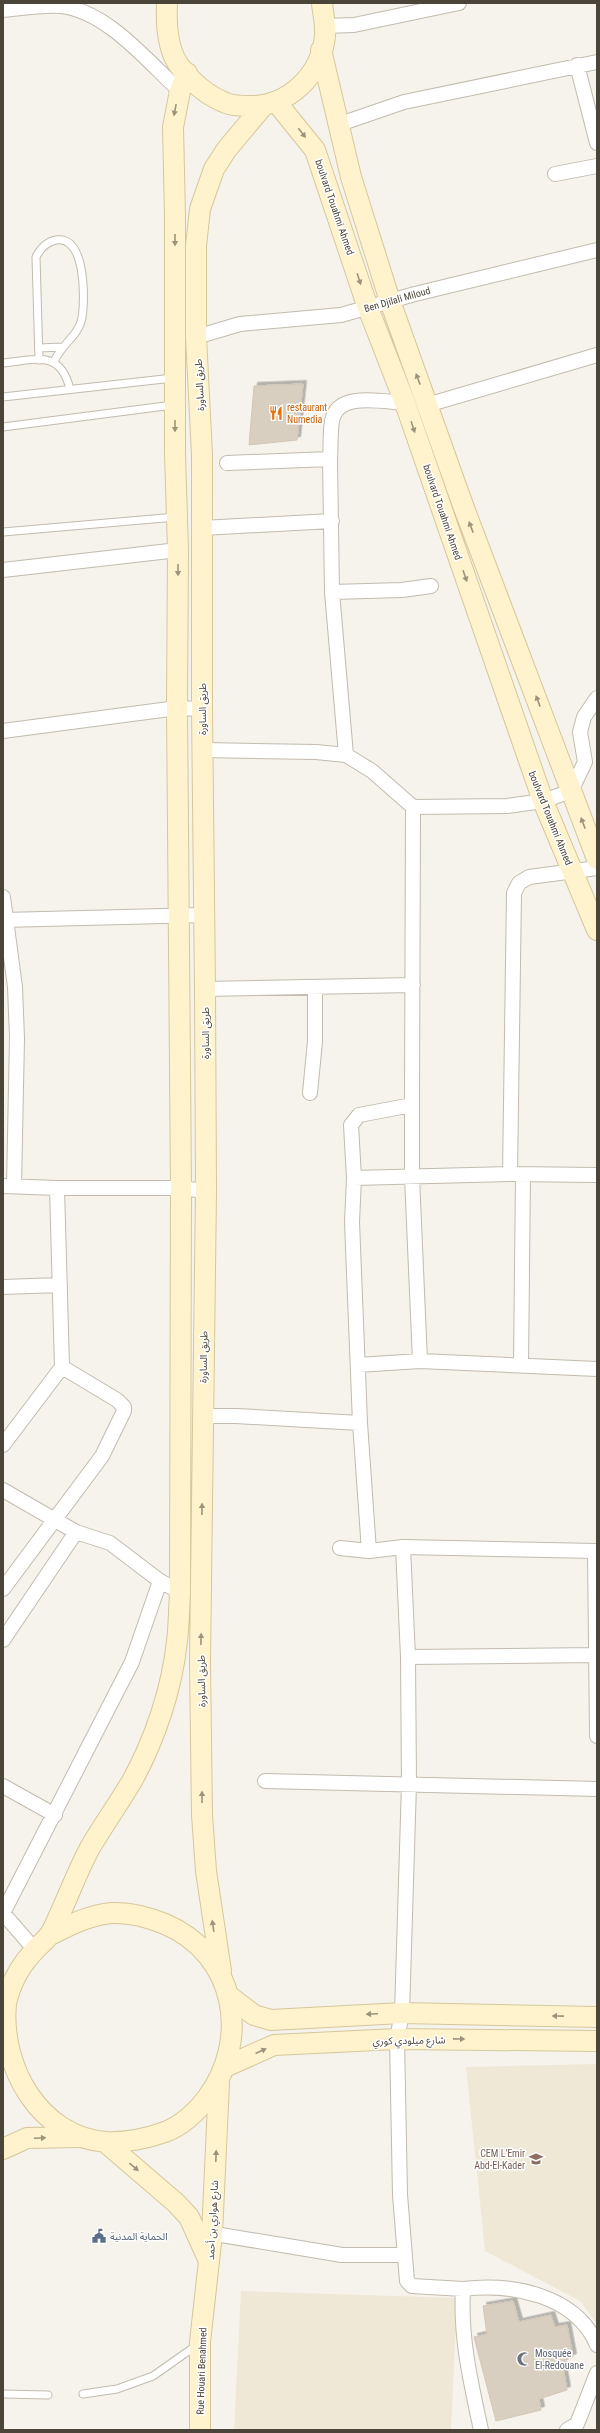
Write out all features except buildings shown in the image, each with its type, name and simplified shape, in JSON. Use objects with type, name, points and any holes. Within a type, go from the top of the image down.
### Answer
[{"type":"main road","points":[[50,1935],[90,1848],[133,1779],[160,1717],[177,1642],[180,1592],[181,1188],[177,708],[178,550],[175,454],[175,216],[173,126],[184,82],[180,67],[170,44],[167,3]]},
{"type":"main road","points":[[321,50],[325,37],[322,3]]},
{"type":"main road","name":"طريق الساورة","points":[[222,2075],[232,2045],[233,2020],[225,1987],[206,1872],[202,1815],[200,1662],[206,1191],[202,750],[202,455],[196,337],[196,246],[200,209],[214,170],[227,149],[270,104],[297,90],[307,80],[321,50]]},
{"type":"main road","name":"boulvard Touahmi Ahmed","points":[[321,50],[337,125],[351,177],[390,301],[427,405],[597,859]]},
{"type":"main road","points":[[184,82],[198,86],[227,104],[270,104]]},
{"type":"main road","name":"boulvard Touahmi Ahmed","points":[[270,104],[316,150],[368,308],[405,403],[543,801],[597,930]]},
{"type":"main road","points":[[175,216],[199,223]]},
{"type":"main road","points":[[175,454],[202,455]]},
{"type":"main road","points":[[222,2075],[198,2110],[171,2130],[139,2141],[105,2142],[81,2136],[51,2121],[28,2099],[11,2070],[5,2045],[4,2008],[18,1972],[35,1950],[50,1935],[80,1920],[113,1913],[146,1916],[178,1929],[204,1950],[225,1987],[254,2015],[271,2020],[402,2013],[597,2017]]},
{"type":"main road","name":"شارع ميلودي كوري","points":[[222,2075],[274,2045],[396,2039],[597,2041]]},
{"type":"main road","name":"شارع هواري بن أحمد","points":[[210,2264],[205,2233],[222,2075]]},
{"type":"main road","points":[[3,2149],[27,2138],[81,2136]]},
{"type":"main road","name":"شارع هواري بن أحمد","points":[[105,2142],[176,2203],[205,2233]]},
{"type":"main road","name":"Rue Houari Benahmed","points":[[200,2430],[200,2342],[210,2264]]},
{"type":"street","points":[[324,26],[354,25],[459,3]]},
{"type":"street","points":[[3,10],[51,6],[75,6],[106,23],[184,82]]},
{"type":"street","points":[[337,125],[404,102],[597,62]]},
{"type":"street","points":[[577,65],[597,143]]},
{"type":"street","points":[[555,174],[597,166]]},
{"type":"street","name":"Ben Djilali Miloud","points":[[196,337],[240,324],[341,315],[390,301],[597,250]]},
{"type":"street","points":[[427,405],[597,356]]},
{"type":"street","points":[[346,755],[332,592],[330,458],[332,420],[341,405],[353,401],[405,403]]},
{"type":"street","points":[[227,463],[330,458]]},
{"type":"street","points":[[202,528],[332,521]]},
{"type":"street","points":[[3,570],[178,550]]},
{"type":"street","points":[[332,592],[402,590],[430,586]]},
{"type":"street","points":[[202,750],[316,752],[346,755],[372,771],[413,807],[507,806],[543,801],[571,791],[585,762],[580,732],[584,717],[597,698]]},
{"type":"street","points":[[3,731],[177,708],[202,708]]},
{"type":"street","points":[[413,807],[412,1177],[420,1361]]},
{"type":"street","points":[[521,1365],[514,892],[519,883],[528,877],[574,873],[597,868]]},
{"type":"street","points":[[3,897],[7,955],[15,987],[17,1038],[9,1186],[57,1188],[181,1188],[206,1191]]},
{"type":"street","points":[[4,919],[204,914]]},
{"type":"street","points":[[205,989],[413,985]]},
{"type":"street","points":[[310,1093],[315,1041],[315,988]]},
{"type":"street","points":[[370,1551],[360,1423],[352,1222],[354,1178],[351,1125],[355,1118],[364,1113],[412,1105]]},
{"type":"street","points":[[354,1178],[597,1175]]},
{"type":"street","points":[[3,1445],[62,1367],[57,1188]]},
{"type":"street","points":[[3,1287],[60,1285]]},
{"type":"street","points":[[358,1365],[420,1361],[597,1369]]},
{"type":"street","points":[[3,1589],[102,1456],[124,1411],[124,1407],[117,1400],[62,1367]]},
{"type":"street","points":[[203,1416],[236,1416],[360,1423]]},
{"type":"street","points":[[3,1490],[76,1532],[110,1543],[127,1554],[160,1581],[180,1592]]},
{"type":"street","points":[[3,1640],[76,1532]]},
{"type":"street","points":[[340,1548],[370,1551],[403,1548],[596,1551],[597,1736]]},
{"type":"street","points":[[403,1548],[408,1657],[409,1784],[402,2013],[396,2039],[400,2195],[407,2280],[412,2286],[463,2289],[484,2287],[534,2294],[560,2304],[574,2312],[590,2330],[597,2345]]},
{"type":"street","points":[[35,1950],[3,1913],[55,1815],[132,1662],[160,1581]]},
{"type":"street","points":[[408,1657],[596,1654]]},
{"type":"street","points":[[265,1781],[597,1789]]},
{"type":"street","points":[[3,1786],[55,1815]]},
{"type":"street","points":[[205,2233],[342,2255],[405,2255]]},
{"type":"street","points":[[463,2289],[461,2310],[464,2349],[481,2430]]},
{"type":"street","points":[[567,2430],[577,2424],[597,2373]]},
{"type":"lane","points":[[39,360],[36,258],[44,246],[50,242],[62,240],[72,245],[79,254],[83,300],[80,324],[62,347],[54,362]]},
{"type":"lane","points":[[39,348],[62,347]]},
{"type":"lane","points":[[3,363],[39,360],[54,362],[65,372],[70,389]]},
{"type":"lane","points":[[3,397],[175,378]]},
{"type":"lane","points":[[3,427],[175,405]]},
{"type":"lane","points":[[3,532],[177,516]]},
{"type":"lane","points":[[83,2394],[117,2388],[153,2376],[200,2342]]},
{"type":"lane","points":[[3,2394],[48,2395]]},
{"type":"shaded area","name":"CEM L'Emir Abd-El-Kader","points":[[597,2064],[597,2324],[580,2301],[485,2251],[466,2067]]},
{"type":"shaded area","points":[[241,2291],[457,2298],[451,2430],[234,2430]]},
{"type":"place","name":"restaurant Numedia","points":[[276,413]]},
{"type":"place","name":"CEM L'Emir Abd-El-Kader","points":[[536,2159]]},
{"type":"place","name":"الحماية المدنية","points":[[99,2236]]},
{"type":"place","name":"Mosquée El-Redouane","points":[[524,2359]]}]
